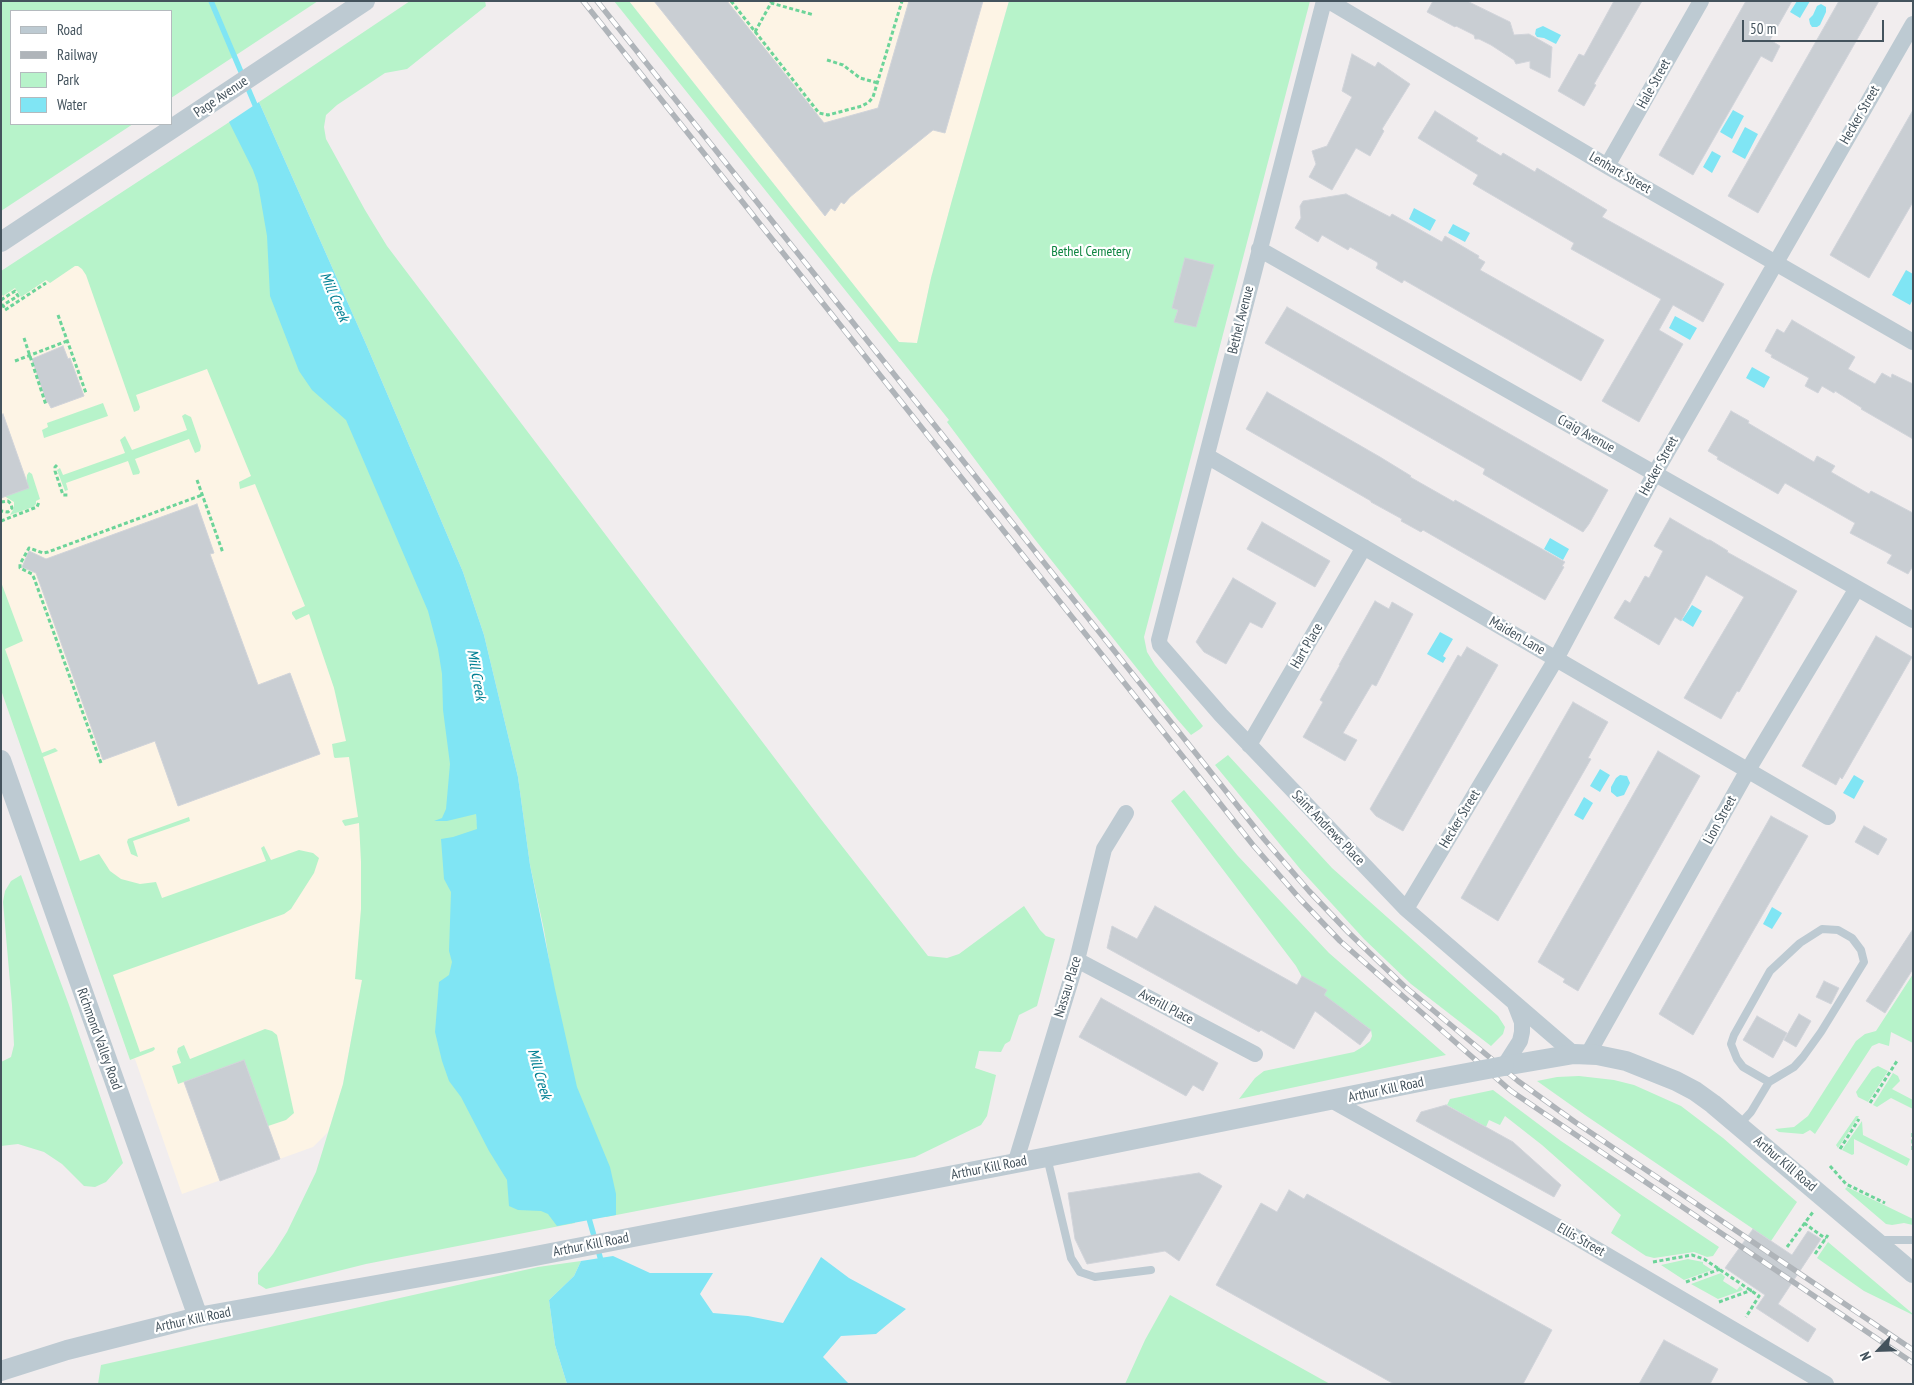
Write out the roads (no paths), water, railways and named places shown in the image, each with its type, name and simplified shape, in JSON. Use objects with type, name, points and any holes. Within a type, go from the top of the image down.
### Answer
[{"type":"street","name":"Page Avenue","points":[[1,242],[365,1]]},
{"type":"street","name":"Bethel Avenue","points":[[1160,640],[1324,1]]},
{"type":"street","name":"Lenhart Street","points":[[1329,1],[1775,264],[1913,342]]},
{"type":"street","name":"Hale Street","points":[[1608,166],[1701,1]]},
{"type":"street","name":"Hecker Street","points":[[1406,908],[1556,659],[1655,473],[1913,24]]},
{"type":"street","name":"Craig Avenue","points":[[1259,249],[1913,620]]},
{"type":"street","name":"Maiden Lane","points":[[1207,456],[1828,817]]},
{"type":"street","name":"Hart Place","points":[[1249,745],[1364,547]]},
{"type":"street","name":"Lion Street","points":[[1581,1054],[1857,588]]},
{"type":"street","name":"Saint Andrews Place","points":[[1160,640],[1163,650],[1249,745],[1406,908],[1514,1002],[1581,1054]]},
{"type":"street","name":"Richmond Valley Road","points":[[1,760],[198,1317]]},
{"type":"street","name":"Nassau Place","points":[[1014,1164],[1077,960],[1104,850],[1126,813]]},
{"type":"street","name":"Averill Place","points":[[1077,960],[1255,1054]]},
{"type":"street","points":[[1504,1066],[1520,1042],[1522,1032],[1522,1022],[1514,1002]]},
{"type":"street","name":"Arthur Kill Road","points":[[1,1371],[67,1350],[198,1317],[500,1263],[1014,1164],[1542,1058],[1581,1054],[1626,1061],[1676,1080],[1695,1091],[1739,1125],[1913,1273]]},
{"type":"street","name":"Ellis Street","points":[[1333,1101],[1569,1233],[1826,1384]]},
{"type":"lane","points":[[1739,1125],[1751,1112],[1769,1082],[1794,1067],[1803,1057],[1864,962],[1861,950],[1852,938],[1838,930],[1822,929],[1800,943],[1770,971],[1734,1036],[1731,1044],[1737,1059],[1743,1067],[1769,1082]]},
{"type":"lane","points":[[1047,1157],[1071,1258],[1080,1272],[1095,1277],[1151,1270]]},
{"type":"lane","points":[[1875,1240],[1913,1240]]},
{"type":"water","points":[[1797,1],[1810,1],[1800,18],[1790,12]]},
{"type":"water","points":[[1821,4],[1826,7],[1826,12],[1820,25],[1812,27],[1809,19],[1817,6]]},
{"type":"water","points":[[1543,26],[1561,35],[1556,44],[1537,37],[1535,34],[1536,29]]},
{"type":"water","points":[[259,102],[366,344],[463,572],[484,635],[518,777],[530,865],[577,1087],[610,1167],[616,1194],[616,1215],[557,1226],[548,1214],[541,1211],[518,1210],[509,1206],[507,1180],[489,1151],[461,1097],[449,1081],[442,1061],[435,1032],[439,982],[449,975],[452,962],[449,951],[451,892],[444,879],[441,839],[477,829],[476,814],[447,821],[434,821],[442,818],[446,809],[450,764],[443,710],[442,674],[438,649],[428,611],[346,420],[312,390],[299,371],[270,296],[267,236],[258,184],[229,122]]},
{"type":"water","points":[[1733,110],[1744,116],[1732,139],[1720,132]]},
{"type":"water","points":[[1745,127],[1758,134],[1745,159],[1732,152]]},
{"type":"water","points":[[1712,151],[1721,156],[1712,173],[1703,167]]},
{"type":"water","points":[[1414,208],[1436,220],[1430,231],[1409,219]]},
{"type":"water","points":[[1453,224],[1470,233],[1465,242],[1448,233]]},
{"type":"water","points":[[1906,270],[1913,274],[1913,299],[1910,305],[1892,295]]},
{"type":"water","points":[[1675,316],[1697,328],[1690,340],[1669,328]]},
{"type":"water","points":[[1752,367],[1770,377],[1764,388],[1746,378]]},
{"type":"water","points":[[1550,538],[1569,549],[1563,560],[1544,549]]},
{"type":"water","points":[[1692,605],[1702,611],[1693,627],[1682,620]]},
{"type":"water","points":[[1440,632],[1453,639],[1443,656],[1446,658],[1443,663],[1427,654]]},
{"type":"water","points":[[1600,769],[1610,775],[1600,792],[1590,786]]},
{"type":"water","points":[[1620,775],[1627,776],[1630,783],[1624,795],[1617,797],[1611,792],[1611,787]]},
{"type":"water","points":[[1854,775],[1864,781],[1854,799],[1843,793]]},
{"type":"water","points":[[1584,797],[1593,803],[1583,820],[1574,815]]},
{"type":"water","points":[[1772,907],[1782,913],[1772,929],[1763,924]]},
{"type":"water","points":[[613,1256],[650,1273],[713,1273],[700,1294],[713,1313],[748,1316],[783,1323],[821,1257],[849,1278],[906,1309],[876,1334],[841,1336],[823,1357],[849,1384],[567,1384],[555,1345],[549,1300],[574,1276],[581,1261]]},
{"type":"waterway","name":"Mill Creek","points":[[211,1],[258,112]]},
{"type":"waterway","name":"Mill Creek","points":[[588,1215],[602,1264]]},
{"type":"railway","points":[[583,1],[1253,845],[1340,941],[1511,1091],[1913,1363]]},
{"type":"railway","points":[[597,1],[1264,839],[1348,932],[1404,986],[1518,1081],[1575,1122],[1913,1350]]},
{"type":"park label","name":"Bethel Cemetery","points":[[1091,252]]}]
